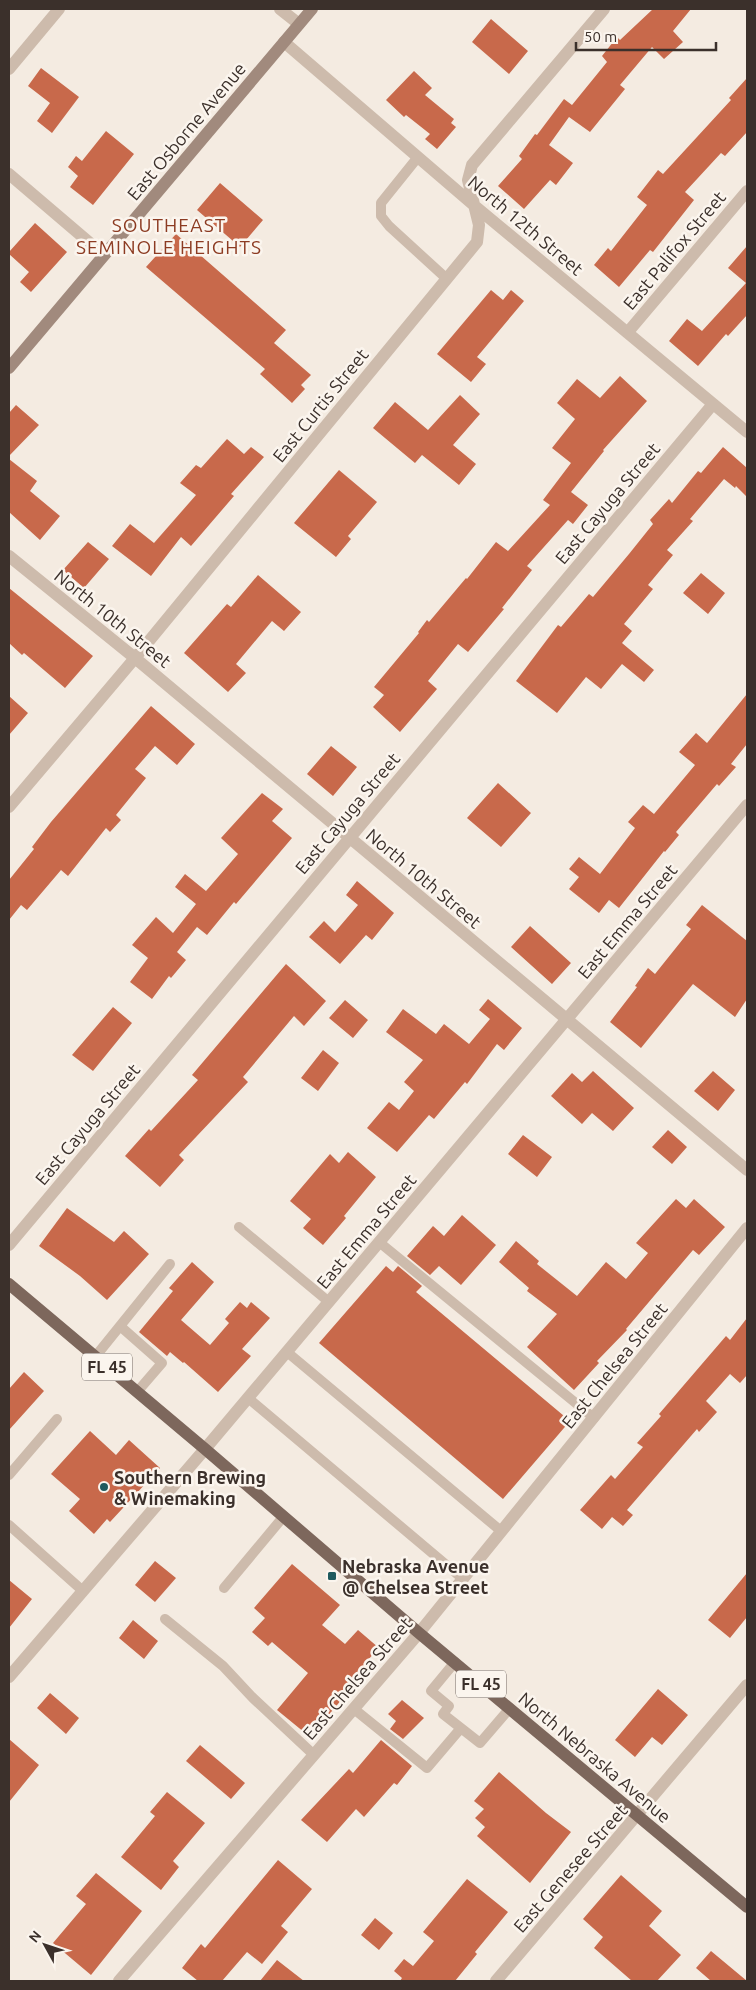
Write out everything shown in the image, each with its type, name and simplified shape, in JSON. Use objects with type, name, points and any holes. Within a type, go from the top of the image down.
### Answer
[{"type":"main road","name":"North Nebraska Avenue","points":[[9,1284],[420,1633],[747,1907]]},
{"type":"street","points":[[9,69],[59,9]]},
{"type":"street","points":[[280,9],[299,24]]},
{"type":"street","name":"East Osborne Avenue","points":[[9,368],[312,9]]},
{"type":"street","name":"East Curtis Street","points":[[9,807],[135,658],[477,242],[479,225],[468,180],[472,165],[604,9]]},
{"type":"street","name":"North 12th Street","points":[[284,42],[476,207],[747,432]]},
{"type":"street","points":[[9,174],[104,255]]},
{"type":"street","name":"East Palifox Street","points":[[628,332],[747,191]]},
{"type":"street","name":"East Cayuga Street","points":[[9,1246],[713,404]]},
{"type":"street","name":"North 10th Street","points":[[9,556],[135,658],[747,1170]]},
{"type":"street","name":"East Emma Street","points":[[9,1677],[205,1449],[747,805]]},
{"type":"street","name":"East Chelsea Street","points":[[119,1981],[420,1633],[747,1228]]},
{"type":"street","name":"East Genesee Street","points":[[496,1981],[747,1685]]},
{"type":"lane","points":[[418,157],[382,203],[381,216],[389,226],[446,279]]},
{"type":"lane","points":[[239,1227],[329,1302]]},
{"type":"lane","points":[[379,1242],[594,1418]]},
{"type":"lane","points":[[96,1357],[170,1264]]},
{"type":"lane","points":[[120,1326],[162,1363],[137,1392]]},
{"type":"lane","points":[[287,1352],[501,1531]]},
{"type":"lane","points":[[248,1398],[463,1579]]},
{"type":"lane","points":[[9,1475],[57,1419]]},
{"type":"lane","points":[[224,1588],[284,1516]]},
{"type":"lane","points":[[9,1526],[83,1591]]},
{"type":"lane","points":[[165,1619],[223,1666],[253,1698],[314,1755]]},
{"type":"lane","points":[[455,1662],[431,1691],[449,1706],[443,1714],[480,1744],[510,1708]]},
{"type":"lane","points":[[354,1709],[427,1768],[461,1728]]},
{"type":"building","points":[[653,9],[691,9],[673,31],[683,42],[664,59],[652,47],[620,85],[625,89],[590,132],[569,117],[549,145],[573,163],[556,185],[550,180],[524,209],[498,186],[522,159],[519,156],[564,99],[572,105],[607,62],[602,56],[617,37],[620,40]]},
{"type":"building","points":[[491,19],[528,51],[509,74],[472,42]]},
{"type":"building","points":[[41,68],[79,97],[52,133],[37,121],[50,103],[28,86]]},
{"type":"building","points":[[414,71],[432,88],[425,95],[454,119],[451,123],[456,127],[437,149],[425,139],[430,134],[406,115],[404,117],[386,100]]},
{"type":"building","points":[[747,78],[747,132],[725,156],[721,153],[685,192],[694,200],[653,252],[650,250],[619,287],[594,265],[608,248],[611,251],[647,205],[637,197],[658,170],[663,174],[731,100],[729,98]]},
{"type":"building","points":[[106,131],[134,154],[93,205],[70,187],[78,176],[68,167],[76,156],[82,161]]},
{"type":"building","points":[[220,183],[263,220],[240,247],[197,210]]},
{"type":"building","points":[[35,223],[67,252],[31,292],[20,282],[29,272],[9,252]]},
{"type":"building","points":[[176,234],[286,330],[274,343],[311,375],[301,385],[305,389],[292,403],[260,374],[265,369],[146,267]]},
{"type":"building","points":[[747,246],[747,315],[728,336],[726,334],[698,366],[669,341],[687,319],[702,331],[746,283],[728,268]]},
{"type":"building","points":[[491,290],[503,300],[511,290],[524,301],[477,357],[486,364],[471,382],[437,354]]},
{"type":"building","points":[[620,376],[647,401],[603,450],[571,492],[588,505],[573,524],[568,520],[527,566],[532,570],[502,608],[504,609],[468,652],[458,644],[428,681],[437,689],[400,732],[373,707],[384,695],[374,687],[419,633],[427,620],[429,622],[467,579],[496,542],[508,551],[550,505],[543,500],[571,463],[552,448],[575,419],[557,403],[577,379],[600,398]]},
{"type":"building","points":[[460,395],[480,414],[453,445],[476,464],[459,485],[422,455],[415,463],[373,428],[395,402],[428,430]]},
{"type":"building","points":[[16,405],[39,425],[9,456],[9,413]]},
{"type":"building","points":[[227,439],[244,454],[251,447],[264,457],[231,494],[234,496],[191,546],[181,537],[151,576],[112,546],[130,524],[154,543],[196,495],[180,483],[196,465],[201,468]]},
{"type":"building","points":[[723,447],[747,468],[747,497],[736,486],[735,488],[724,479],[690,519],[693,521],[667,550],[673,555],[648,585],[653,589],[624,624],[632,631],[622,643],[654,670],[644,682],[622,664],[601,689],[586,677],[557,713],[516,681],[558,625],[561,627],[589,594],[593,597],[629,554],[653,524],[650,520],[669,499],[672,503],[698,471],[701,473]]},
{"type":"building","points":[[9,459],[37,481],[30,491],[60,516],[40,540],[9,512]]},
{"type":"building","points":[[339,470],[377,502],[348,536],[351,539],[336,557],[294,523]]},
{"type":"building","points":[[88,542],[109,559],[84,588],[63,570]]},
{"type":"building","points":[[701,573],[725,593],[708,614],[683,593]]},
{"type":"building","points":[[258,575],[301,612],[284,631],[272,621],[236,664],[246,673],[228,692],[184,653],[227,604],[231,607]]},
{"type":"building","points":[[9,588],[93,656],[65,688],[24,653],[22,655],[9,643]]},
{"type":"building","points":[[747,694],[747,744],[731,764],[736,767],[719,786],[717,784],[676,832],[679,835],[619,908],[609,900],[599,913],[569,889],[579,877],[569,869],[579,857],[600,874],[635,828],[628,822],[643,805],[654,814],[695,765],[679,752],[696,733],[707,743]]},
{"type":"building","points":[[9,696],[28,713],[9,735]]},
{"type":"building","points":[[151,706],[195,744],[177,765],[155,746],[135,769],[146,778],[116,815],[121,820],[110,832],[106,828],[68,876],[61,870],[27,910],[21,905],[9,920],[9,880],[34,849],[32,847],[51,822]]},
{"type":"building","points":[[331,746],[357,767],[333,796],[307,774]]},
{"type":"building","points":[[498,783],[531,813],[501,847],[467,818]]},
{"type":"building","points":[[262,793],[283,809],[272,821],[292,838],[207,935],[197,927],[177,952],[186,960],[171,978],[169,976],[152,999],[130,982],[148,958],[132,945],[156,917],[173,933],[196,904],[175,887],[185,874],[206,891],[238,854],[221,838]]},
{"type":"building","points":[[357,881],[394,913],[372,940],[366,935],[340,964],[309,937],[324,921],[335,932],[358,905],[346,895]]},
{"type":"building","points":[[702,905],[747,941],[747,999],[735,1017],[693,984],[641,1048],[610,1022],[637,987],[635,986],[648,968],[655,974],[691,929],[686,925]]},
{"type":"building","points":[[530,926],[571,963],[552,984],[511,947]]},
{"type":"building","points":[[286,964],[326,1001],[304,1026],[294,1016],[243,1077],[248,1082],[179,1155],[184,1160],[160,1187],[125,1156],[198,1080],[192,1075]]},
{"type":"building","points":[[488,999],[522,1028],[504,1050],[497,1044],[467,1084],[465,1082],[434,1119],[429,1115],[397,1152],[367,1128],[389,1102],[399,1110],[414,1091],[404,1082],[423,1060],[386,1032],[403,1009],[436,1034],[444,1024],[469,1044],[490,1019],[479,1010]]},
{"type":"building","points":[[345,1000],[368,1020],[353,1038],[329,1018]]},
{"type":"building","points":[[113,1007],[132,1023],[93,1071],[72,1055]]},
{"type":"building","points":[[323,1050],[339,1063],[318,1091],[301,1078]]},
{"type":"building","points":[[593,1071],[634,1108],[613,1131],[592,1113],[582,1124],[551,1096],[572,1073],[582,1082]]},
{"type":"building","points":[[713,1071],[735,1090],[718,1111],[694,1091]]},
{"type":"building","points":[[668,1130],[687,1147],[672,1164],[652,1147]]},
{"type":"building","points":[[523,1135],[552,1157],[537,1177],[508,1154]]},
{"type":"building","points":[[348,1152],[376,1177],[344,1216],[346,1218],[323,1245],[303,1228],[311,1219],[290,1201],[330,1154],[339,1163]]},
{"type":"building","points":[[676,1199],[686,1208],[694,1199],[725,1227],[699,1255],[693,1250],[627,1330],[597,1361],[599,1363],[574,1390],[527,1347],[557,1314],[527,1291],[529,1288],[499,1262],[516,1241],[539,1261],[537,1264],[577,1296],[606,1262],[626,1279],[648,1253],[636,1243]]},
{"type":"building","points":[[67,1208],[114,1242],[124,1231],[149,1254],[107,1300],[80,1276],[39,1246]]},
{"type":"building","points":[[462,1215],[496,1245],[461,1285],[439,1266],[430,1275],[407,1256],[433,1226],[444,1236]]},
{"type":"building","points":[[192,1262],[214,1282],[181,1320],[210,1345],[229,1323],[225,1319],[240,1302],[247,1308],[251,1302],[270,1318],[242,1349],[251,1356],[218,1392],[184,1362],[170,1352],[167,1356],[139,1332],[173,1291],[169,1288]]},
{"type":"building","points":[[386,1266],[393,1272],[398,1266],[422,1286],[416,1292],[570,1421],[503,1499],[319,1343]]},
{"type":"building","points":[[747,1318],[747,1375],[740,1383],[730,1374],[706,1401],[717,1412],[699,1432],[697,1429],[627,1510],[633,1515],[623,1526],[612,1517],[602,1529],[580,1510],[611,1475],[615,1479],[643,1447],[637,1443],[661,1416],[659,1414],[726,1336],[730,1340]]},
{"type":"building","points":[[24,1372],[44,1391],[9,1430],[9,1389]]},
{"type":"building","name":"Southern Brewing & Winemaking","points":[[90,1431],[116,1455],[129,1440],[160,1468],[110,1522],[107,1519],[94,1534],[69,1511],[80,1499],[51,1474]]},
{"type":"building","points":[[155,1561],[176,1578],[155,1602],[135,1585]]},
{"type":"building","points":[[292,1564],[340,1605],[322,1625],[345,1644],[358,1630],[379,1648],[366,1662],[370,1666],[310,1737],[277,1710],[308,1673],[272,1642],[268,1646],[252,1632],[265,1618],[254,1608]]},
{"type":"building","points":[[747,1573],[747,1617],[730,1638],[708,1620]]},
{"type":"building","points":[[9,1580],[32,1599],[9,1628]]},
{"type":"building","points":[[133,1620],[158,1641],[144,1659],[119,1638]]},
{"type":"building","points":[[658,1689],[688,1715],[662,1745],[652,1737],[635,1757],[615,1740]]},
{"type":"building","points":[[50,1693],[79,1718],[66,1734],[37,1708]]},
{"type":"building","points":[[402,1700],[424,1718],[403,1739],[390,1729],[396,1721],[388,1714]]},
{"type":"building","points":[[9,1739],[39,1765],[9,1802]]},
{"type":"building","points":[[381,1740],[412,1766],[397,1785],[394,1783],[364,1817],[356,1809],[327,1842],[301,1820],[349,1769],[353,1773]]},
{"type":"building","points":[[200,1745],[245,1783],[231,1799],[186,1761]]},
{"type":"building","points":[[499,1772],[571,1832],[530,1883],[477,1836],[485,1827],[475,1818],[484,1809],[474,1801]]},
{"type":"building","points":[[167,1792],[205,1823],[173,1861],[179,1867],[161,1890],[121,1857],[155,1816],[150,1812]]},
{"type":"building","points":[[278,1860],[312,1889],[281,1926],[288,1932],[262,1964],[247,1952],[222,1981],[198,1981],[182,1968],[201,1944],[205,1948]]},
{"type":"building","points":[[96,1873],[142,1911],[91,1975],[53,1943],[86,1904],[76,1896]]},
{"type":"building","points":[[621,1875],[662,1911],[649,1926],[681,1955],[657,1981],[632,1981],[594,1948],[603,1937],[583,1919]]},
{"type":"building","points":[[467,1879],[508,1912],[475,1952],[477,1954],[455,1981],[400,1981],[402,1978],[394,1971],[404,1959],[413,1966],[434,1941],[423,1932]]},
{"type":"building","points":[[375,1918],[393,1933],[379,1950],[361,1935]]},
{"type":"building","points":[[711,1951],[747,1981],[711,1981],[696,1968]]},
{"type":"building","points":[[277,1960],[304,1981],[260,1981]]},
{"type":"place","name":"Southern Brewing & Winemaking","points":[[104,1487]]},
{"type":"place","name":"Nebraska Avenue @ Chelsea Street","points":[[332,1576]]},
{"type":"district","name":"SOUTHEAST SEMINOLE HEIGHTS","points":[[169,236]]}]
